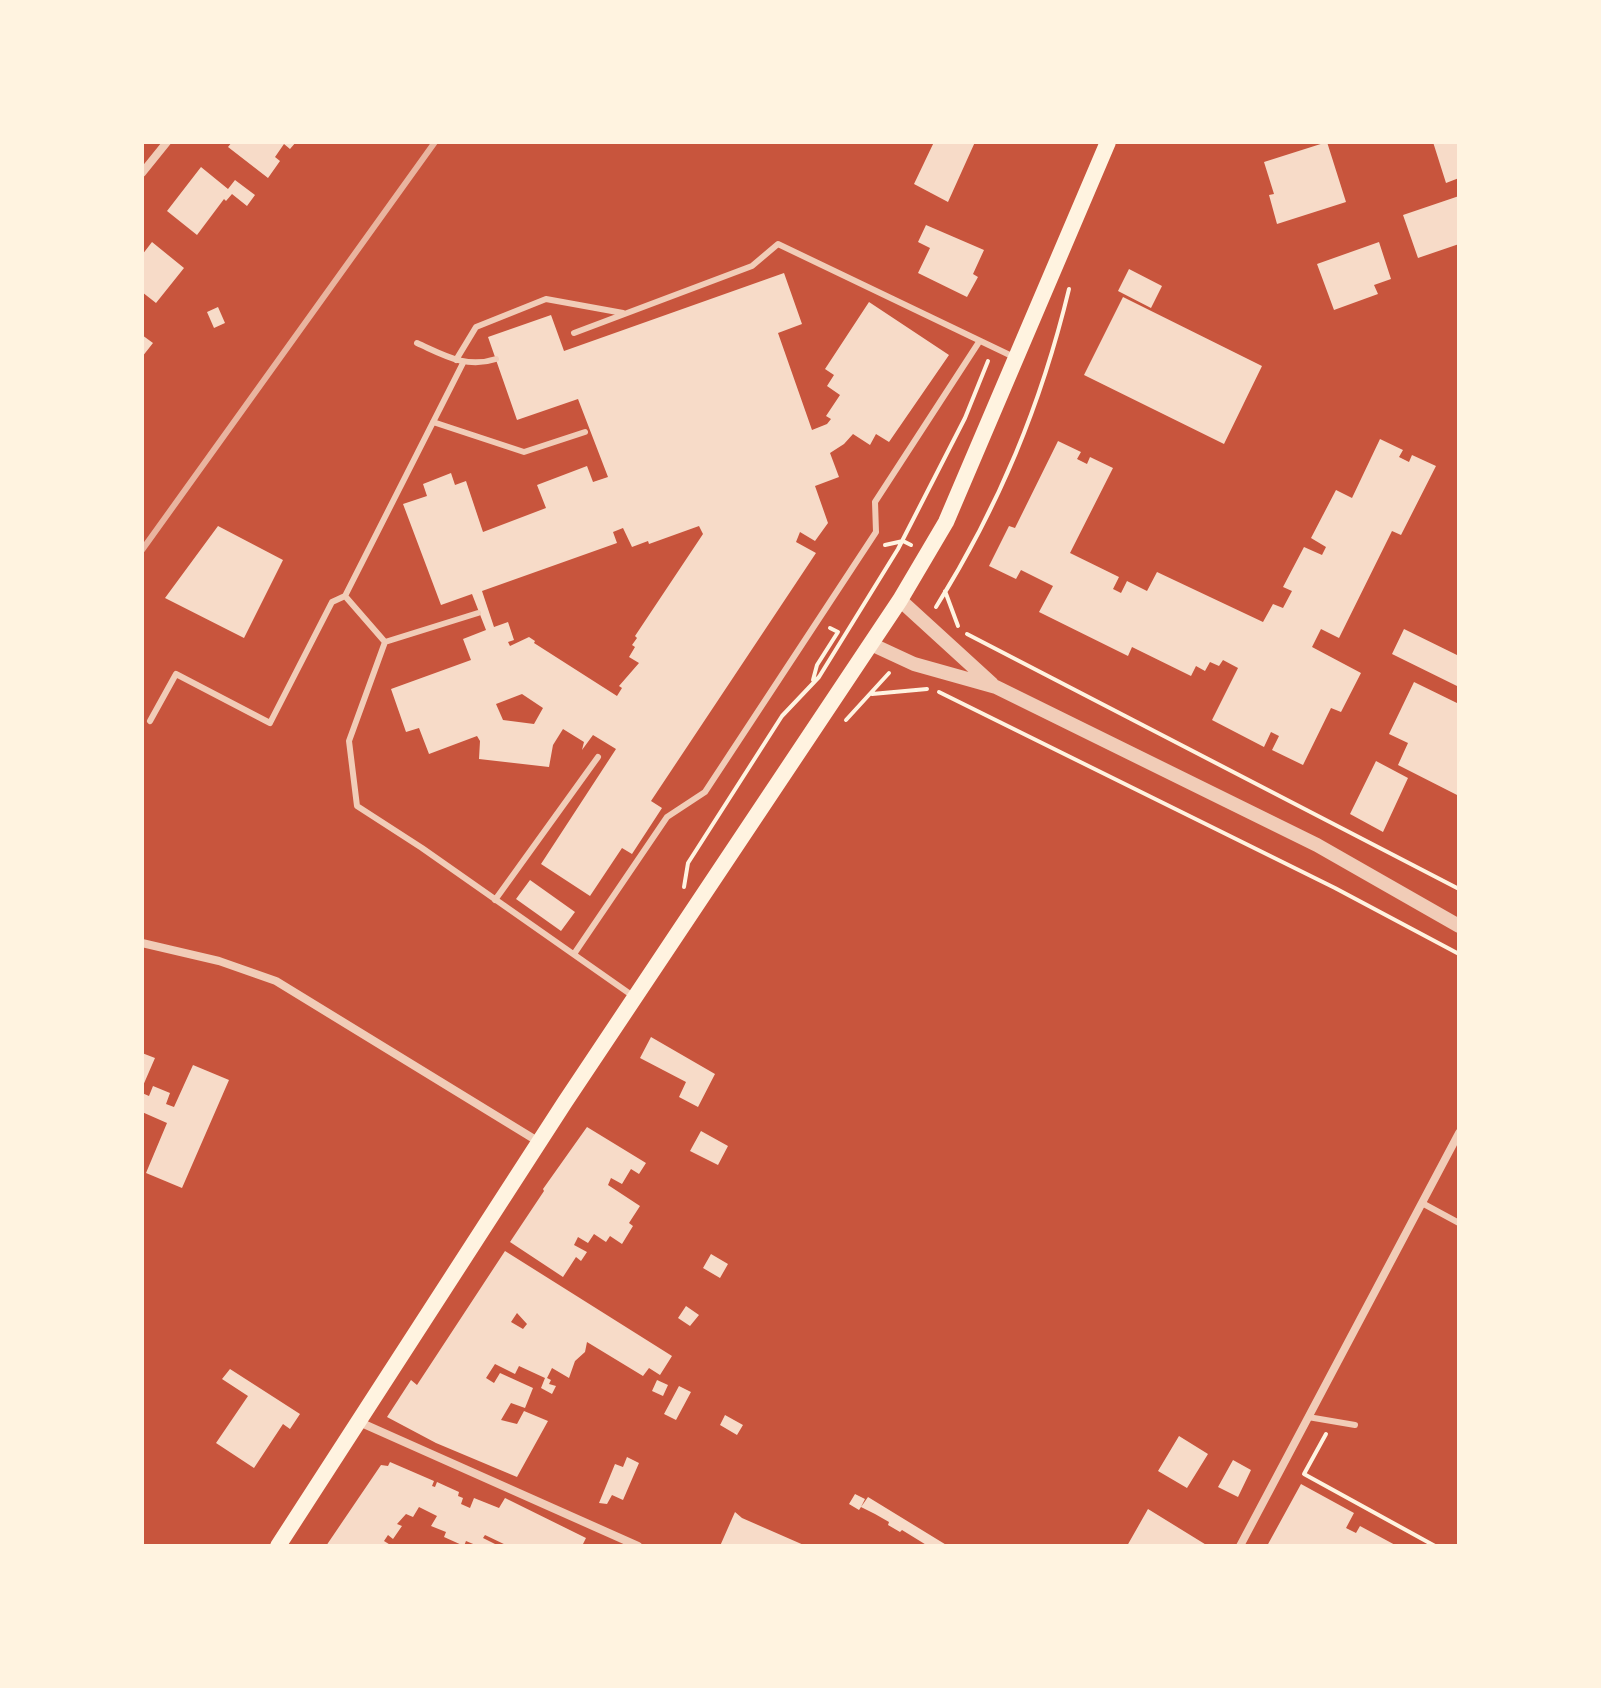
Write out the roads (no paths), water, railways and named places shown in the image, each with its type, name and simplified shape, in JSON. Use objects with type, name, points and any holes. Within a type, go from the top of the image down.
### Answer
[{"type":"main road","points":[[278,1546],[635,998],[873,645],[928,553],[946,522],[976,455],[1108,142]]},
{"type":"street","points":[[142,173],[167,142]]},
{"type":"street","points":[[900,600],[996,687]]},
{"type":"street","points":[[873,645],[900,658],[996,687],[1317,845],[1459,926]]},
{"type":"street","points":[[142,943],[219,961],[276,981],[540,1143]]},
{"type":"street","points":[[1240,1546],[1459,1133]]},
{"type":"street","points":[[357,1421],[638,1546]]},
{"type":"lane","points":[[574,333],[752,266],[778,244],[1016,358]]},
{"type":"lane","points":[[150,721],[176,674],[270,723],[332,602],[345,596],[433,422],[476,327],[546,299],[626,314]]},
{"type":"lane","points":[[574,954],[667,817],[705,792],[876,532],[875,502],[979,342]]},
{"type":"lane","points":[[417,343],[459,362],[485,363],[496,359]]},
{"type":"lane","points":[[433,422],[524,452],[585,432]]},
{"type":"lane","points":[[345,596],[385,642]]},
{"type":"lane","points":[[385,642],[478,613]]},
{"type":"lane","points":[[385,642],[349,741],[357,806],[635,998]]},
{"type":"lane","points":[[495,900],[598,757]]},
{"type":"lane","points":[[1422,1203],[1459,1223]]},
{"type":"lane","points":[[1308,1417],[1355,1425]]},
{"type":"railway","points":[[142,550],[435,142]]}]
